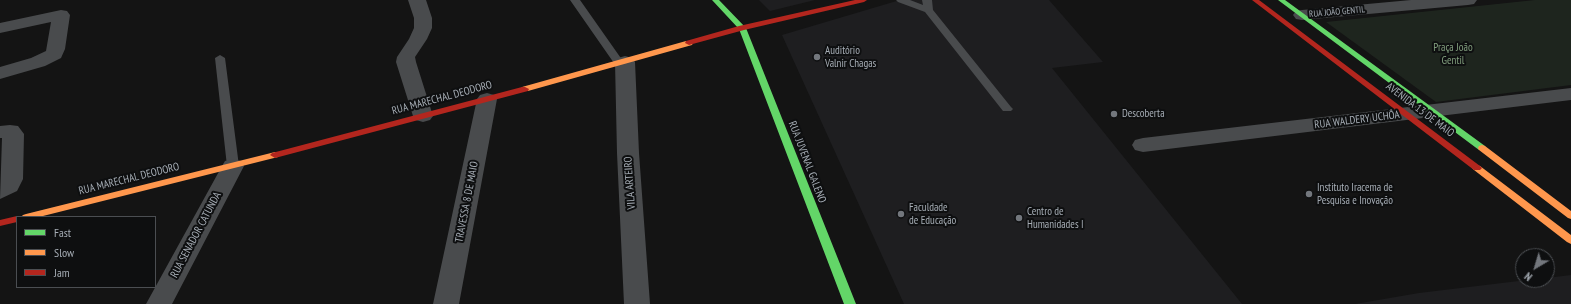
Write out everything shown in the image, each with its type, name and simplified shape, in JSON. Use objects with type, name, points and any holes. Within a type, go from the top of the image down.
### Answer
[{"type":"street","points":[[417,0],[423,18],[423,28],[418,40],[406,57],[406,62],[423,116]]},
{"type":"street","points":[[715,0],[742,28]]},
{"type":"street","name":"RUA MARECHAL DEODORO","points":[[30,216],[233,166],[423,116],[623,63],[742,28],[864,0]]},
{"type":"street","name":"AVENIDA 13 DE MAIO","points":[[1255,0],[1571,240]]},
{"type":"street","name":"AVENIDA 13 DE MAIO","points":[[1281,0],[1571,216]]},
{"type":"street","name":"RUA JOÃO GENTIL","points":[[1302,15],[1468,0]]},
{"type":"street","points":[[0,28],[61,7],[56,49],[54,54],[38,62],[0,73]]},
{"type":"street","name":"RUA JUVENAL GALENO","points":[[742,28],[850,304]]},
{"type":"street","name":"VILA ARTEIRO","points":[[623,63],[637,304]]},
{"type":"street","name":"RUA WALDERY UCHÔA","points":[[1143,145],[1571,94]]},
{"type":"street","name":"TRAVESSA 8 DE MAIO","points":[[446,304],[487,99]]},
{"type":"street","points":[[0,132],[10,131],[13,134],[12,180],[9,186],[0,191]]},
{"type":"street","name":"RUA SENADOR CATUNDA","points":[[159,304],[233,166]]},
{"type":"street","points":[[0,223],[16,219]]},
{"type":"lane","points":[[576,0],[623,63]]},
{"type":"lane","points":[[901,0],[927,5],[1007,109]]},
{"type":"lane","points":[[220,58],[233,166]]},
{"type":"shaded area","points":[[759,0],[815,0],[770,11]]},
{"type":"shaded area","name":"Centro de Humanidades I","points":[[900,0],[1049,0],[1103,62],[1052,68],[1242,304],[904,304],[782,35]]},
{"type":"shaded area","points":[[1571,275],[1571,304],[1355,304],[1419,293],[1515,281],[1515,288],[1555,288],[1555,277]]},
{"type":"green space","name":"Praça João Gentil","points":[[1535,0],[1571,0],[1571,85],[1436,102],[1326,22]]},
{"type":"traffic: fast","points":[[715,0],[742,28],[850,304]]},
{"type":"traffic: fast","points":[[1281,0],[1482,148]]},
{"type":"traffic: slow","points":[[525,89],[689,43]]},
{"type":"traffic: slow","points":[[1482,148],[1571,216]]},
{"type":"traffic: slow","points":[[30,216],[275,155]]},
{"type":"traffic: slow","points":[[1477,168],[1571,240]]},
{"type":"traffic: jam","points":[[689,43],[742,28],[864,0]]},
{"type":"traffic: jam","points":[[1255,0],[1477,168]]},
{"type":"traffic: jam","points":[[275,155],[525,89]]},
{"type":"traffic: jam","points":[[0,223],[16,219]]},
{"type":"place","name":"Auditório Valnir Chagas","points":[[817,57]]},
{"type":"place","name":"Descoberta","points":[[1114,114]]},
{"type":"place","name":"Instituto Iracema de Pesquisa e Inovação","points":[[1309,194]]},
{"type":"place","name":"Faculdade de Educação","points":[[901,214]]},
{"type":"place","name":"Centro de Humanidades I","points":[[1019,218]]}]
